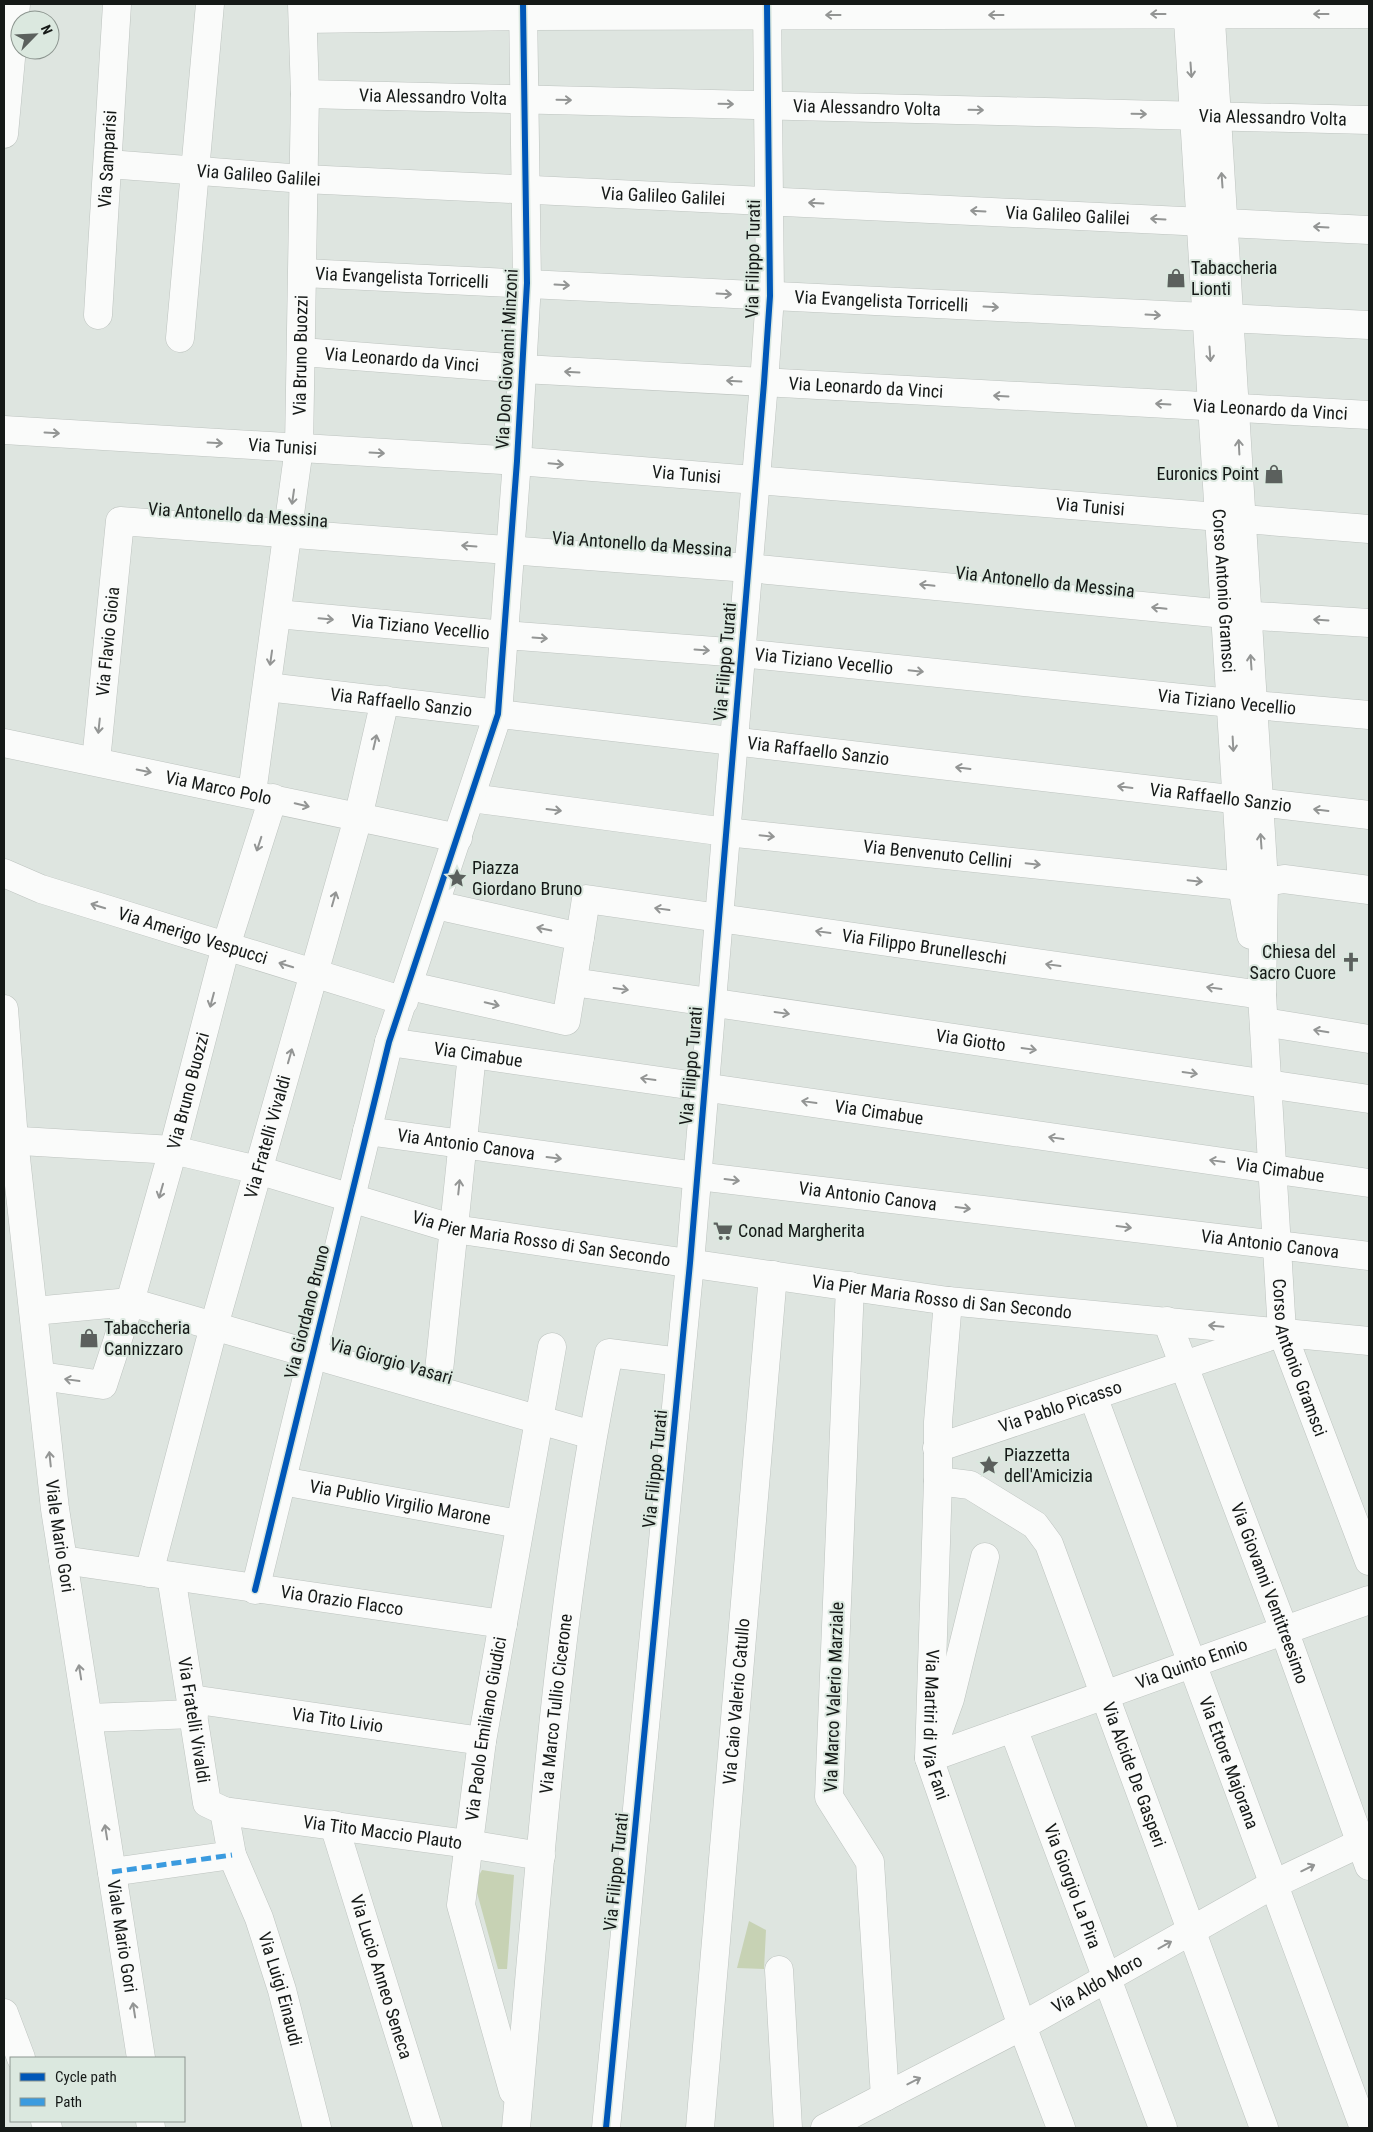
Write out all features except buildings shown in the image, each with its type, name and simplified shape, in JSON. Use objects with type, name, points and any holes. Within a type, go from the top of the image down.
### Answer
[{"type":"street","points":[[4,134],[16,4]]},
{"type":"street","name":"Via Samparisi","points":[[98,315],[118,4]]},
{"type":"street","points":[[180,338],[210,4]]},
{"type":"street","name":"Via Filippo Turati","points":[[606,2128],[690,1263],[717,917],[726,832],[764,383],[770,296],[768,9]]},
{"type":"street","points":[[303,11],[1199,9],[1369,14]]},
{"type":"street","name":"Corso Antonio Gramsci","points":[[1199,9],[1253,884],[1274,1169],[1282,1332],[1369,1561]]},
{"type":"street","name":"Via Don Giovanni Minzoni","points":[[436,905],[498,714],[524,369],[527,283],[526,99],[523,10]]},
{"type":"street","name":"Via Bruno Buozzi","points":[[41,1376],[102,1385],[130,1302],[173,1150],[263,796],[267,687],[299,448],[305,94],[303,11]]},
{"type":"street","name":"Via Alessandro Volta","points":[[305,94],[1369,120]]},
{"type":"street","name":"Via Galileo Galilei","points":[[108,164],[304,179],[1369,230]]},
{"type":"street","name":"Via Evangelista Torricelli","points":[[303,273],[1369,325]]},
{"type":"street","name":"Via Leonardo da Vinci","points":[[302,352],[524,369],[1369,415]]},
{"type":"street","name":"Via Tunisi","points":[[4,430],[517,461],[1369,529]]},
{"type":"street","name":"Via Antonello da Messina","points":[[120,521],[748,568],[1237,615],[1369,624]]},
{"type":"street","name":"Via Flavio Gioia","points":[[96,761],[120,521]]},
{"type":"street","name":"Via Tiziano Vecellio","points":[[277,614],[505,635],[741,653],[1242,704],[1369,715]]},
{"type":"street","name":"Via Raffaello Sanzio","points":[[267,687],[1369,815]]},
{"type":"street","name":"Via Fratelli Vivaldi","points":[[224,1811],[207,1803],[192,1707],[160,1574],[214,1326],[358,818],[385,700]]},
{"type":"street","name":"Via Marco Polo","points":[[4,743],[458,838]]},
{"type":"street","name":"Via Benvenuto Cellini","points":[[471,798],[726,832],[1253,884],[1284,879],[1369,890]]},
{"type":"street","name":"Via Amerigo Vespucci","points":[[4,873],[41,888],[313,974],[399,994],[444,994],[566,1021],[573,982]]},
{"type":"street","name":"Via Filippo Brunelleschi","points":[[580,937],[586,898],[1262,995]]},
{"type":"street","points":[[436,905],[580,937],[573,982]]},
{"type":"street","name":"Via Giordano Bruno","points":[[255,1590],[389,1042],[399,994],[436,905]]},
{"type":"street","name":"Via Giotto","points":[[573,982],[1369,1099]]},
{"type":"street","name":"Viale Mario Gori","points":[[4,1009],[9,1140],[34,1311],[63,1560],[141,2057]]},
{"type":"street","points":[[1264,1022],[1369,1038]]},
{"type":"street","name":"Via Cimabue","points":[[389,1042],[1369,1183]]},
{"type":"street","points":[[437,1390],[472,1054]]},
{"type":"street","name":"Via Antonio Canova","points":[[367,1131],[463,1146],[697,1176],[1369,1256]]},
{"type":"street","name":"Via Pier Maria Rosso di San Secondo","points":[[9,1140],[173,1150],[258,1170],[454,1229],[948,1301],[1369,1341]]},
{"type":"street","name":"Via Caio Valerio Catullo","points":[[700,2128],[773,1275]]},
{"type":"street","name":"Via Marco Valerio Marziale","points":[[850,1286],[829,1797],[870,1862],[884,2096]]},
{"type":"street","name":"Via Martiri di Via Fani","points":[[948,1301],[937,1448],[938,1481],[929,1758],[1022,2026],[1061,2128]]},
{"type":"street","name":"Via Giorgio Vasari","points":[[34,1311],[130,1302],[592,1435]]},
{"type":"street","name":"Via Giovanni Ventitreesimo","points":[[1167,1321],[1366,1849]]},
{"type":"street","name":"Via Pablo Picasso","points":[[937,1448],[1282,1332]]},
{"type":"street","name":"Via Paolo Emiliano Giudici","points":[[517,2118],[461,1905],[482,1741],[537,1419],[552,1347]]},
{"type":"street","name":"Via Marco Tullio Cicerone","points":[[517,2118],[566,1607],[592,1435],[609,1354],[680,1362]]},
{"type":"street","name":"Via Ettore Majorana","points":[[1093,1396],[1361,2125]]},
{"type":"street","name":"Via Publio Virgilio Marone","points":[[282,1481],[520,1524]]},
{"type":"street","name":"Via Alcide De Gasperi","points":[[938,1481],[970,1485],[1035,1525],[1049,1544],[1106,1694],[1264,2128]]},
{"type":"street","points":[[929,1758],[950,1699],[985,1557]]},
{"type":"street","name":"Via Orazio Flacco","points":[[63,1560],[255,1590],[503,1624]]},
{"type":"street","name":"Via Quinto Ennio","points":[[929,1758],[1369,1600]]},
{"type":"street","name":"Via Tito Livio","points":[[88,1718],[192,1707],[482,1741]]},
{"type":"street","name":"Via Giorgio La Pira","points":[[1013,1728],[1163,2128]]},
{"type":"street","points":[[112,1872],[232,1855],[224,1811]]},
{"type":"street","name":"Via Tito Maccio Plauto","points":[[224,1811],[334,1825],[542,1856]]},
{"type":"street","name":"Via Lucio Anneo Seneca","points":[[334,1825],[428,2128]]},
{"type":"street","name":"Via Aldo Moro","points":[[837,2125],[884,2096],[1022,2026],[1105,1977],[1274,1884],[1366,1849]]},
{"type":"street","name":"Via Luigi Einaudi","points":[[232,1855],[259,1918],[282,1990],[317,2128]]},
{"type":"street","points":[[779,1970],[788,2128]]},
{"type":"street","points":[[4,2013],[21,2057]]},
{"type":"green space","points":[[482,1870],[514,1875],[507,1969],[498,1969],[476,1889],[478,1877]]},
{"type":"green space","points":[[749,1921],[766,1930],[764,1969],[737,1968]]},
{"type":"marked path","points":[[112,1872],[232,1855]]},
{"type":"cycle path","points":[[255,1590],[389,1042],[498,714],[517,461],[527,283],[523,4]]},
{"type":"cycle path","points":[[606,2128],[690,1263],[764,383],[770,296],[767,4]]},
{"type":"place","name":"Tabaccheria Lionti","points":[[1176,278]]},
{"type":"place","name":"Euronics Point","points":[[1274,474]]},
{"type":"place","name":"Piazza Giordano Bruno","points":[[457,878]]},
{"type":"place","name":"Chiesa del Sacro Cuore","points":[[1351,962]]},
{"type":"place","name":"Conad Margherita","points":[[723,1231]]},
{"type":"place","name":"Tabaccheria Cannizzaro","points":[[89,1338]]},
{"type":"place","name":"Piazzetta dell'Amicizia","points":[[989,1465]]}]
